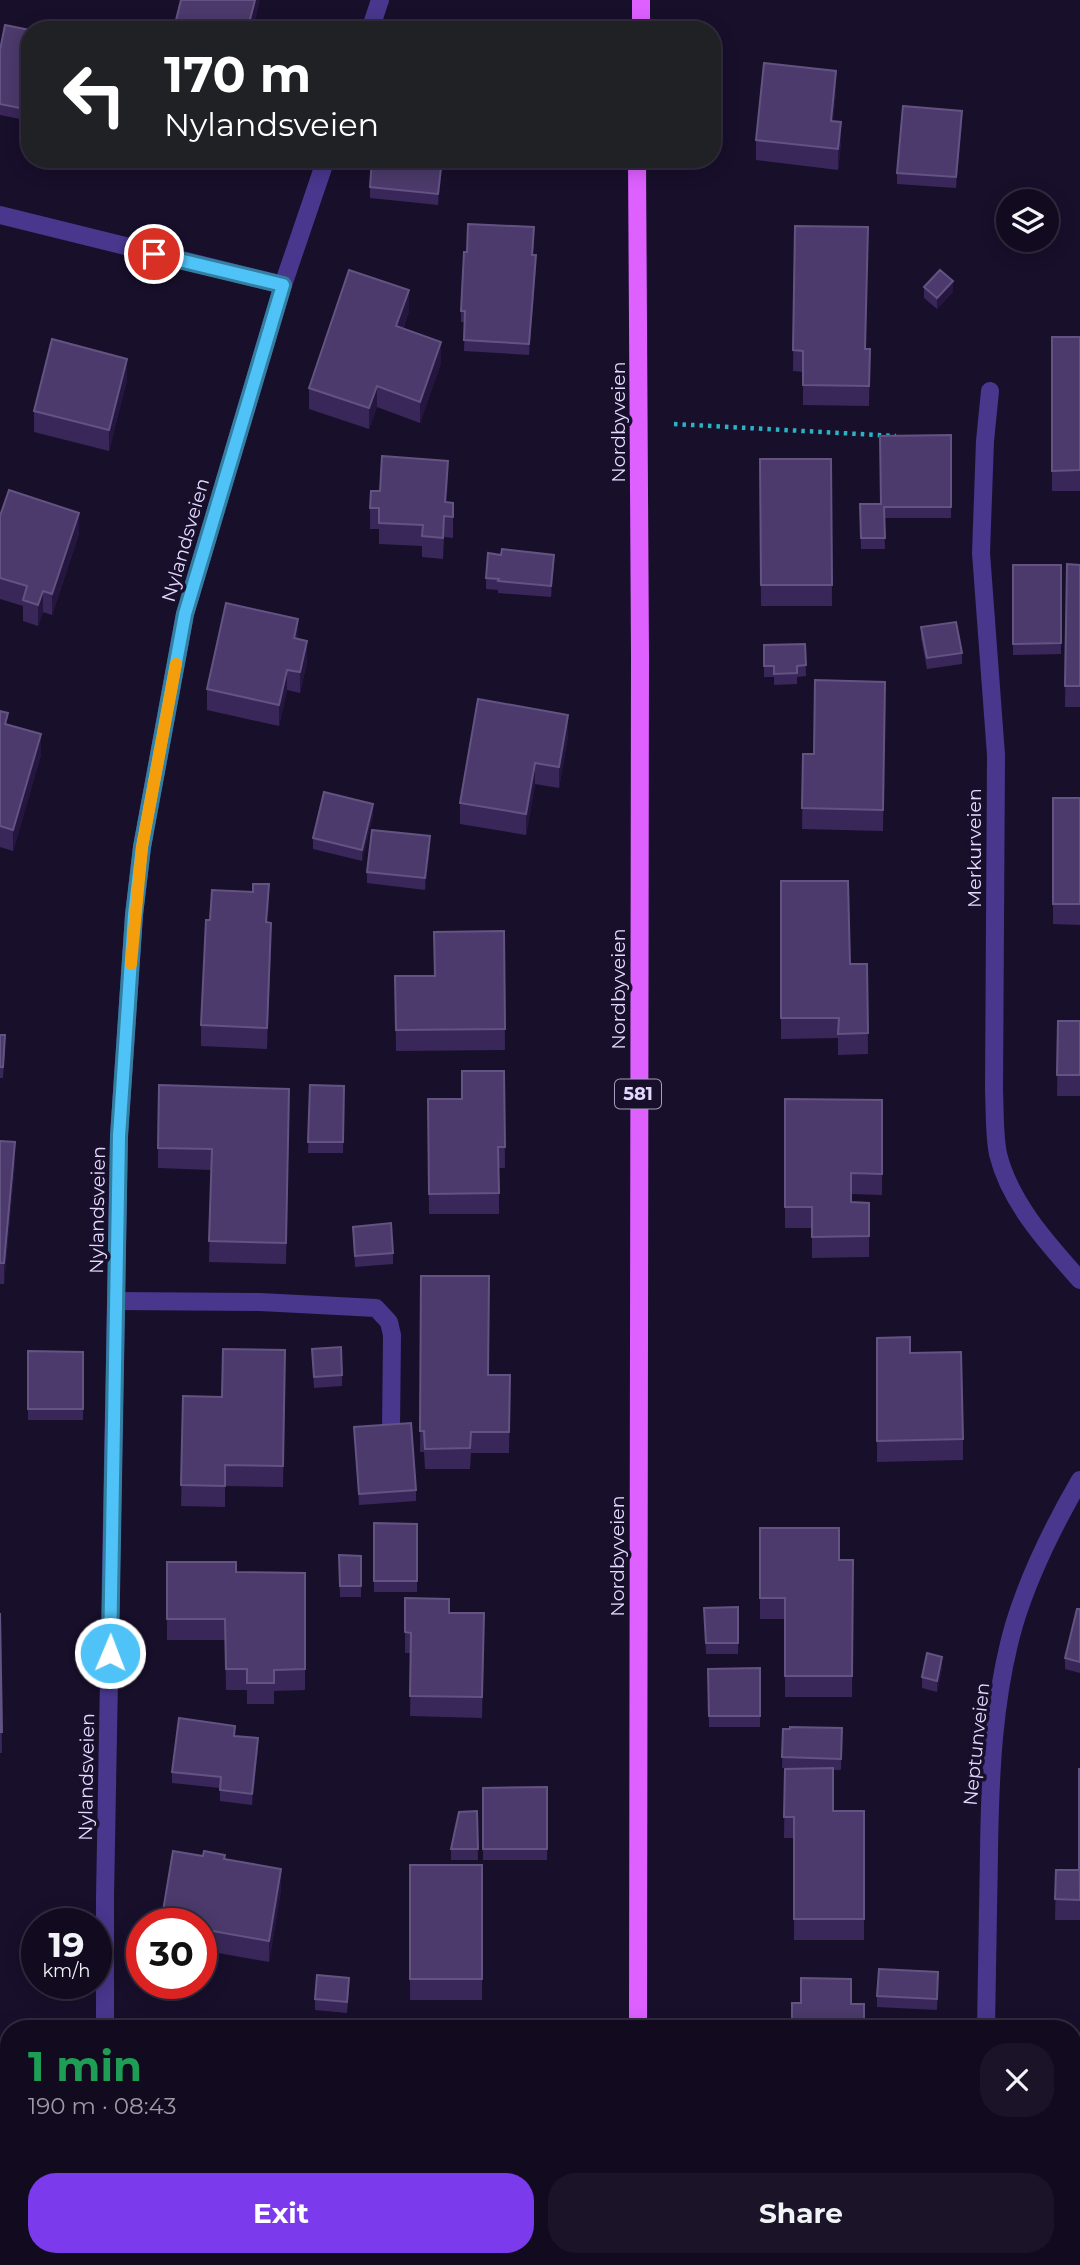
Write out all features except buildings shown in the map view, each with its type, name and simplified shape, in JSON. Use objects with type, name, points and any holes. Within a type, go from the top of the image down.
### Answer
[{"type":"main road","points":[[641,21],[642,0]]},
{"type":"main road","name":"Nordbyveien","points":[[637,168],[640,626],[638,2020]]},
{"type":"street","points":[[373,21],[380,0]]},
{"type":"street","name":"Nylandsveien","points":[[105,2020],[119,1136],[134,915],[142,847],[185,614],[283,285],[323,168]]},
{"type":"street","points":[[0,215],[283,285]]},
{"type":"street","name":"Merkurveien","points":[[990,391],[985,441],[981,553],[996,755],[994,1090],[998,1154],[1016,1195],[1042,1237],[1080,1280]]},
{"type":"street","points":[[116,1301],[260,1302],[376,1308],[389,1322],[391,1335],[391,1429]]},
{"type":"street","name":"Neptunveien","points":[[986,2020],[990,1786],[1003,1679],[1014,1625],[1032,1576],[1058,1517],[1080,1480]]},
{"type":"path","points":[[666,424],[901,436]]},
{"type":"slow traffic","points":[[131,964],[142,847],[176,664]]},
{"type":"route","points":[[110,1653],[119,1136],[134,915],[142,847],[185,614],[283,285],[154,254]]}]
